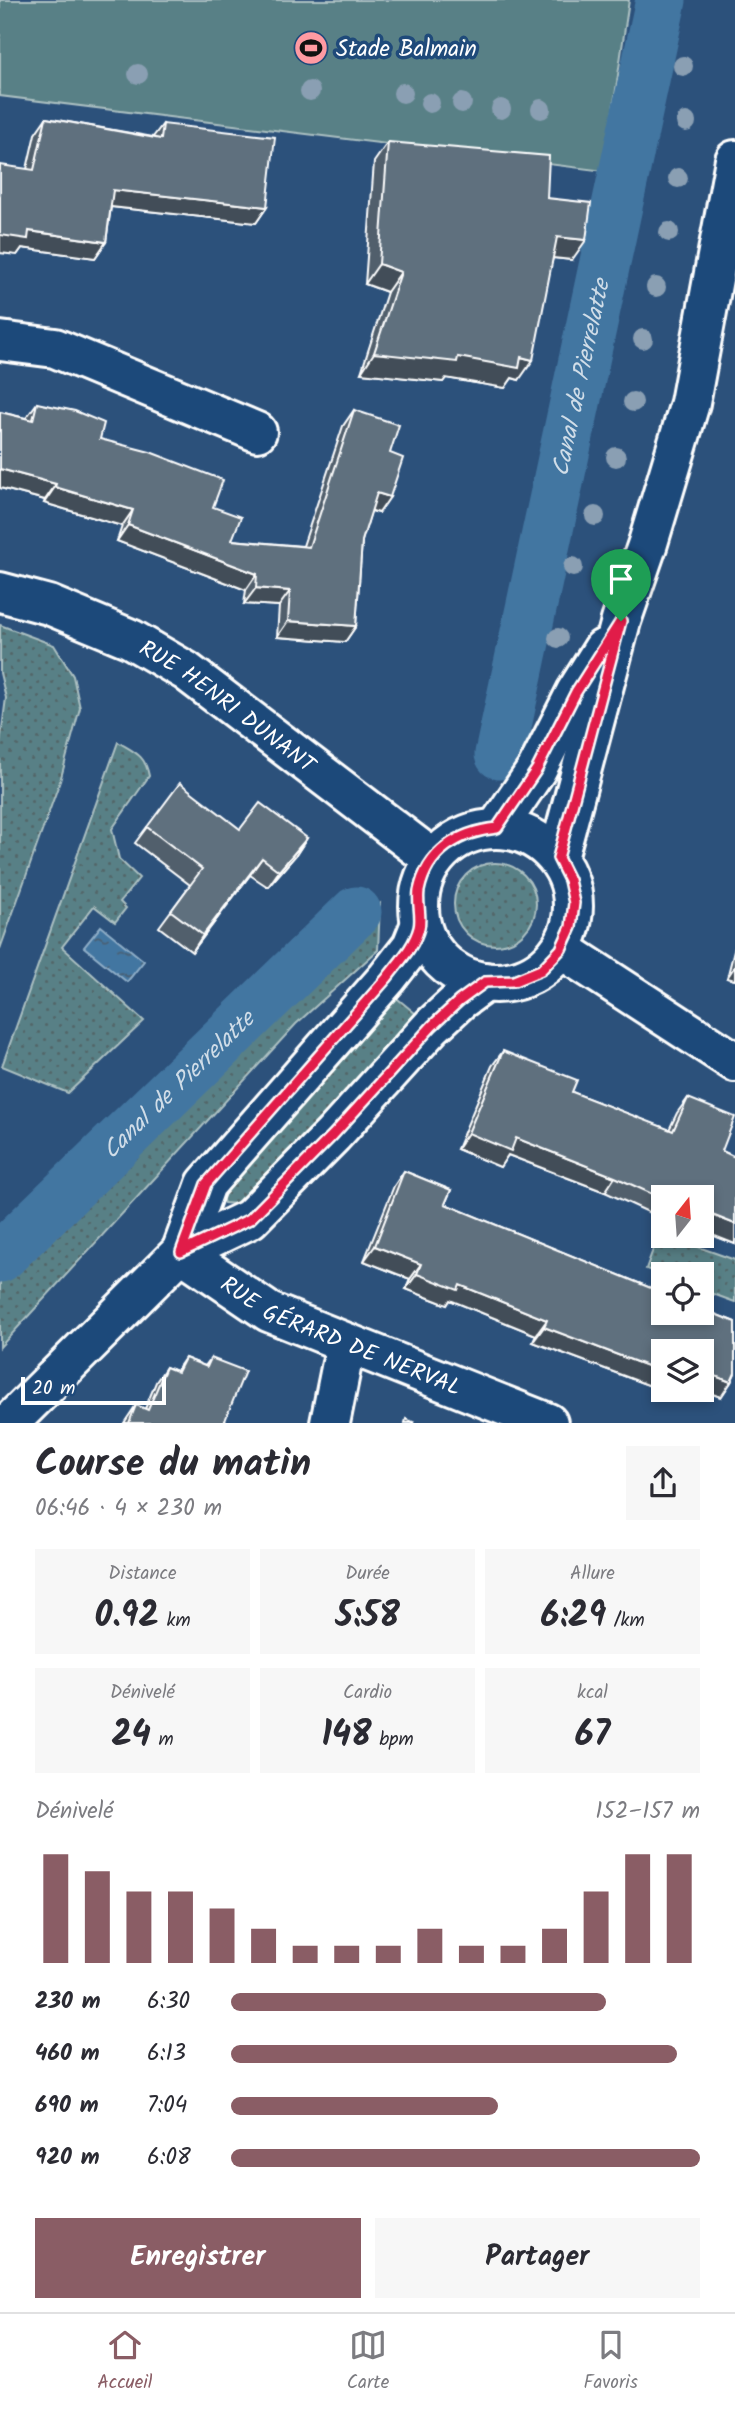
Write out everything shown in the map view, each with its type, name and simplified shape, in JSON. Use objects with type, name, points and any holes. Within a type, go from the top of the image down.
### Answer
[{"type":"street","points":[[558,858],[621,621],[648,543],[690,403],[735,160]]},
{"type":"street","points":[[0,341],[54,348],[257,432]]},
{"type":"street","name":"RUE HENRI DUNANT","points":[[0,592],[48,605],[131,639],[186,671],[433,859]]},
{"type":"street","points":[[497,828],[537,769],[576,692],[621,621]]},
{"type":"street","points":[[497,828],[520,832],[541,842],[558,858],[569,880],[574,903],[571,927],[561,949],[541,970],[514,981],[485,982],[463,977],[444,964],[429,946],[420,926],[419,891],[424,874],[433,859],[447,845],[464,834],[497,828]]},
{"type":"street","points":[[181,1252],[206,1184],[387,978],[412,946],[420,926]]},
{"type":"street","points":[[561,949],[735,1062]]},
{"type":"street","points":[[9,1423],[181,1252],[250,1219],[333,1135],[432,1026],[485,982]]},
{"type":"street","name":"RUE GÉRARD DE NERVAL","points":[[181,1252],[269,1312],[548,1423]]},
{"type":"street","points":[[330,1423],[346,1343]]},
{"type":"green space","name":"Stade Balmain","points":[[0,0],[629,0],[604,171],[0,96]]},
{"type":"green space","points":[[0,625],[54,645],[73,676],[80,708],[60,781],[0,949],[0,744],[6,698],[0,673]]},
{"type":"green space","points":[[118,742],[142,759],[149,776],[112,829],[119,859],[139,878],[120,902],[126,908],[115,922],[94,906],[62,947],[144,1021],[68,1093],[2,1066]]},
{"type":"green space","points":[[495,863],[511,866],[524,875],[533,888],[536,904],[533,920],[524,933],[511,942],[495,945],[479,942],[466,933],[457,920],[454,904],[457,888],[466,875],[479,866]]},
{"type":"green space","points":[[380,904],[378,950],[296,1024],[0,1347],[0,1270]]},
{"type":"green space","points":[[393,995],[421,1018],[238,1204],[224,1203],[220,1192]]},
{"type":"green space","points":[[654,1248],[701,1248],[735,1260],[735,1302],[714,1294],[714,1262],[651,1262],[651,1271],[646,1269]]},
{"type":"water","points":[[101,926],[144,961],[127,982],[84,947]]},
{"type":"building","points":[[46,118],[161,139],[163,124],[275,137],[267,207],[113,190],[106,242],[29,231],[28,239],[0,235],[0,165],[34,170]]},
{"type":"building","points":[[388,142],[549,156],[547,198],[591,203],[586,240],[557,237],[533,360],[521,357],[519,368],[458,357],[457,362],[374,353],[401,272],[379,264]]},
{"type":"building","points":[[37,403],[75,411],[104,423],[100,439],[150,452],[223,480],[213,507],[241,517],[232,540],[309,547],[354,410],[399,425],[390,453],[403,458],[390,497],[377,493],[362,541],[356,626],[288,621],[290,591],[256,588],[257,574],[128,525],[133,510],[55,487],[56,484],[0,469],[0,412],[33,420]]},
{"type":"building","points":[[180,783],[240,829],[260,803],[307,838],[279,871],[262,858],[203,935],[171,911],[202,869],[147,827]]},
{"type":"building","points":[[503,1051],[577,1080],[572,1092],[673,1131],[688,1098],[735,1117],[722,1151],[735,1157],[735,1224],[714,1216],[714,1185],[651,1185],[651,1194],[516,1138],[511,1151],[468,1133]]},
{"type":"building","points":[[404,1171],[451,1190],[445,1204],[651,1288],[651,1325],[714,1325],[714,1314],[735,1322],[735,1373],[731,1382],[714,1376],[714,1339],[651,1339],[651,1367],[544,1327],[547,1320],[460,1285],[458,1290],[417,1274],[421,1264],[375,1246]]},
{"type":"building","points":[[185,1358],[207,1367],[211,1358],[245,1371],[224,1423],[129,1423],[136,1405],[148,1410],[166,1367],[178,1372]]},
{"type":"waterway","name":"Canal de Pierrelatte","points":[[500,754],[661,0]]},
{"type":"waterway","name":"Canal de Pierrelatte","points":[[0,1257],[356,912]]},
{"type":"place","name":"Stade Balmain","points":[[311,48]]},
{"type":"route","points":[[621,621],[558,858],[569,880],[574,903],[571,927],[561,949],[541,970],[514,981],[485,982],[459,1001],[432,1026],[333,1135],[250,1219],[181,1252],[206,1184],[412,946],[420,926],[419,891],[424,874],[433,859],[447,845],[464,834],[497,828],[537,769],[576,692],[621,621]]}]
